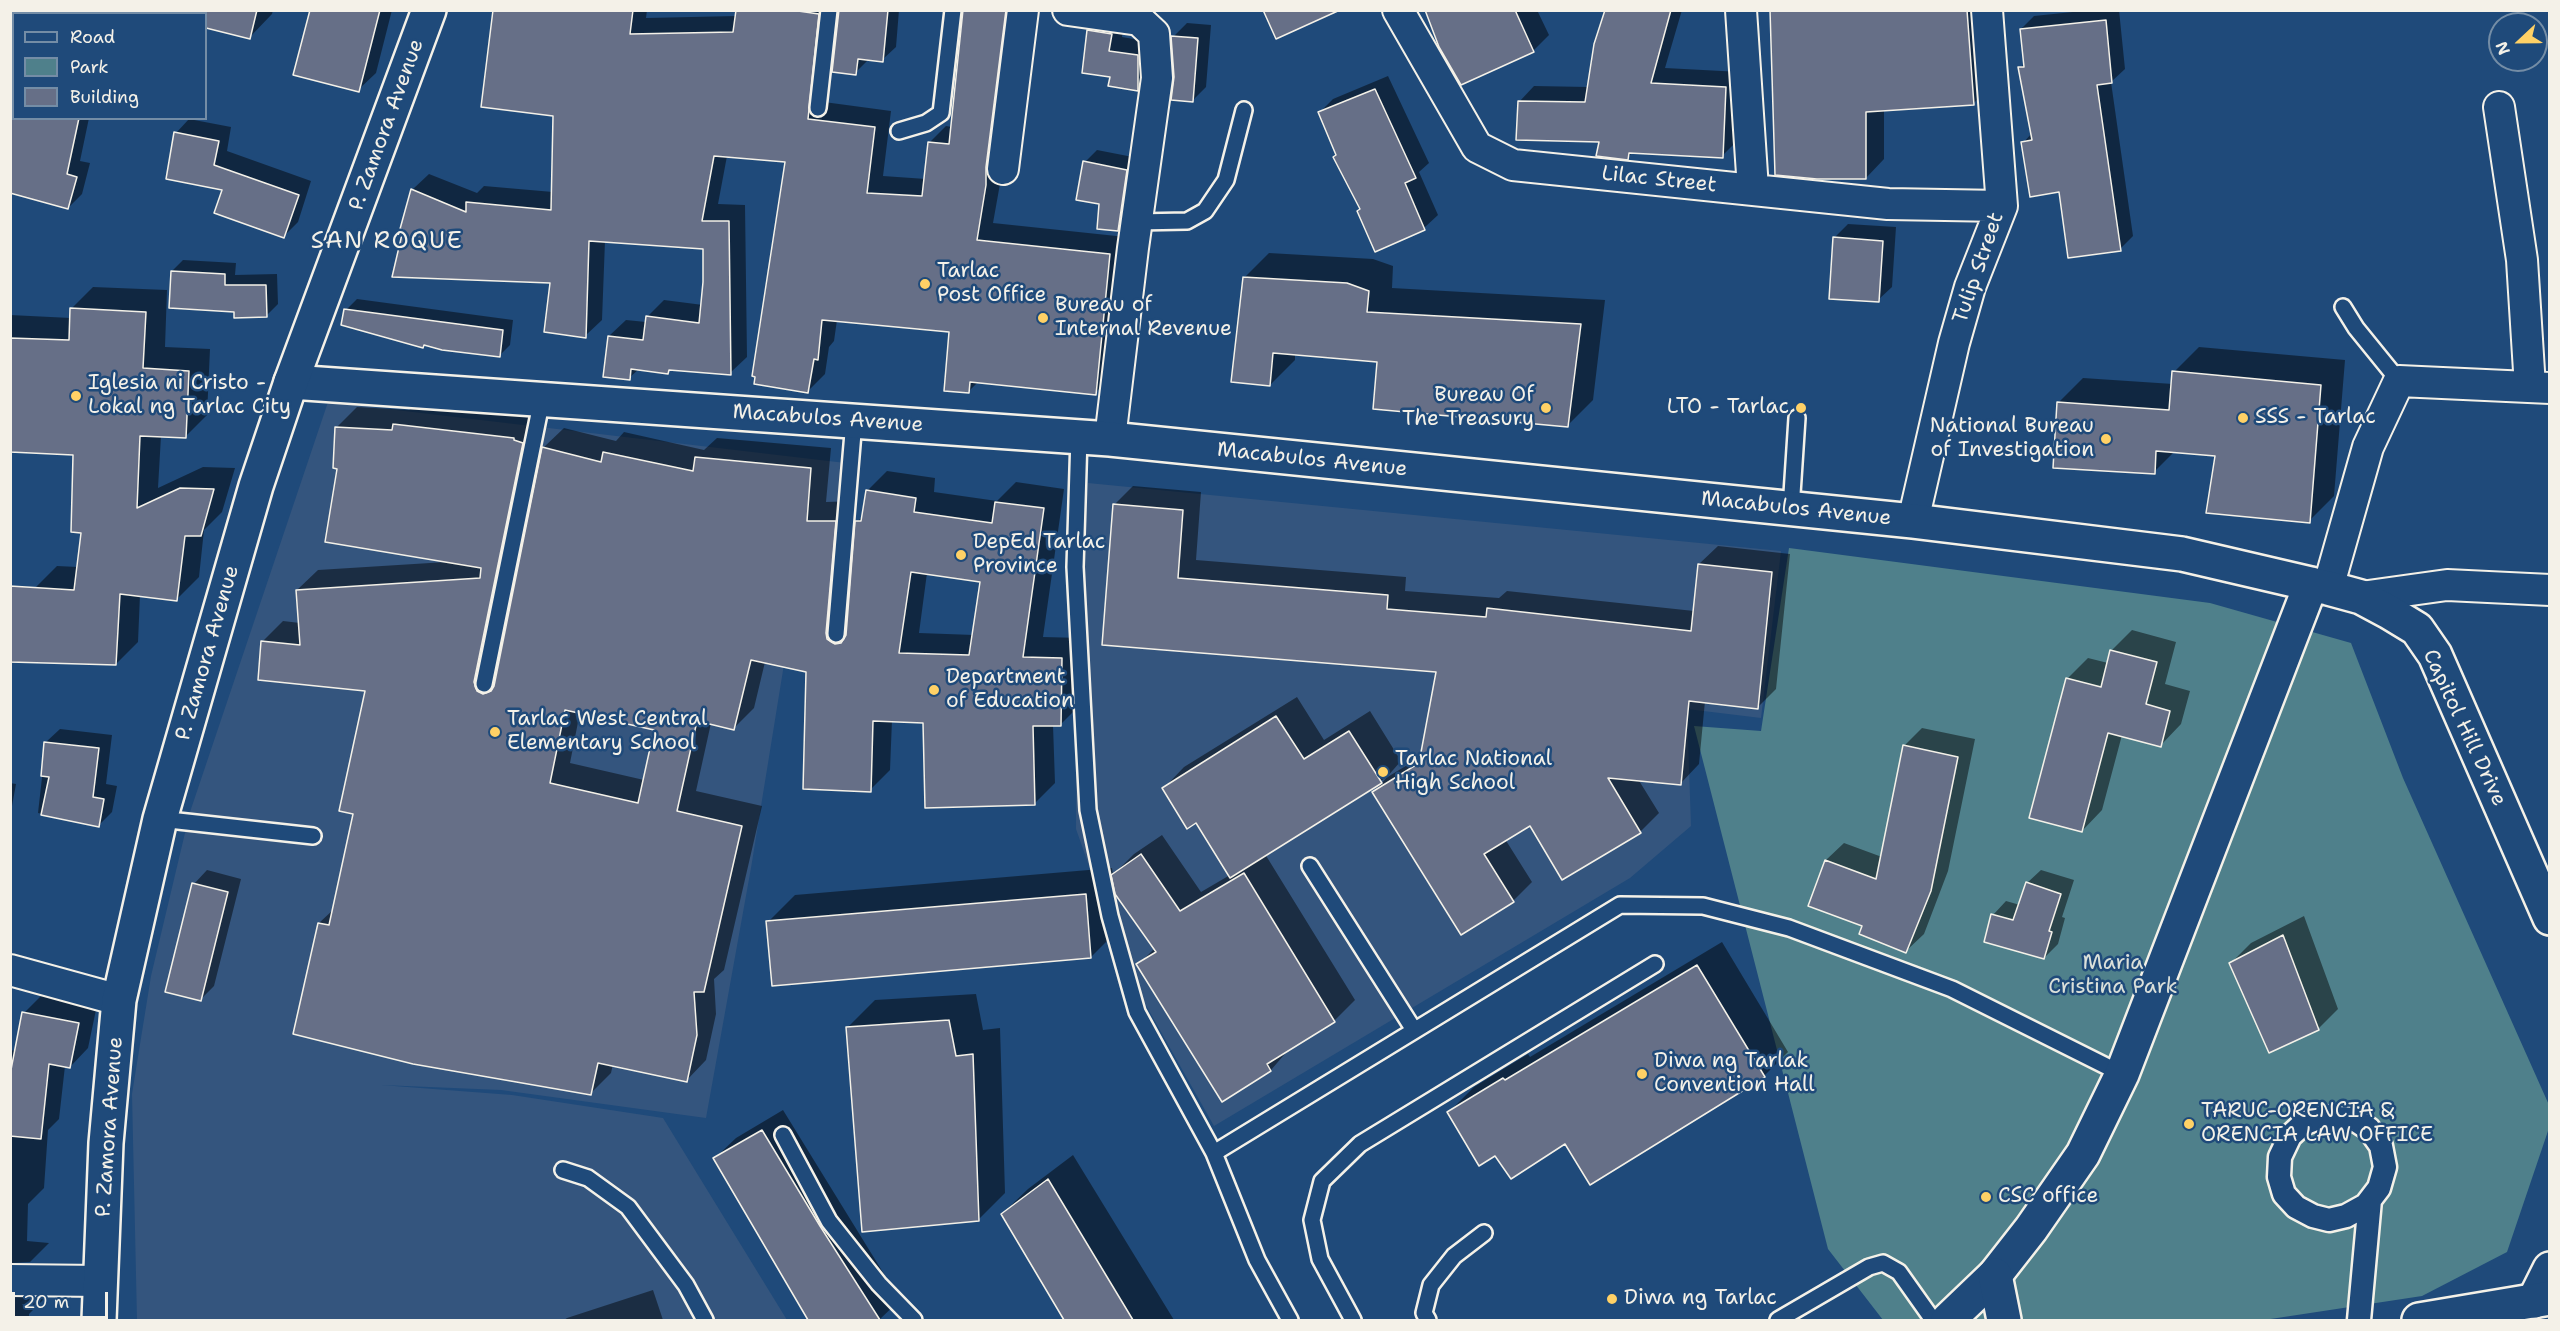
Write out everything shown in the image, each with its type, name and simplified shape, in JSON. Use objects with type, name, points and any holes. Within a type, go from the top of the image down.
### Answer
[{"type":"main road","name":"P. Zamora Avenue","points":[[99,1320],[106,1143],[119,1000],[160,819],[256,486],[291,382],[429,10]]},
{"type":"main road","name":"Macabulos Avenue","points":[[291,382],[1094,438],[1913,521],[2182,554],[2319,586]]},
{"type":"main road","name":"Capitol Hill Drive","points":[[2319,586],[2361,597],[2417,629],[2435,655],[2550,918]]},
{"type":"main road","points":[[1948,1320],[1995,1275],[2031,1229],[2083,1154],[2122,1074],[2319,586]]},
{"type":"main road","points":[[2419,1320],[2542,1300],[2550,1269]]},
{"type":"main road","points":[[1995,1275],[2004,1320]]},
{"type":"street","points":[[1003,169],[1023,10]]},
{"type":"street","points":[[1068,10],[1139,20],[1154,34],[1157,78],[1137,222],[1094,438]]},
{"type":"street","name":"Lilac Street","points":[[1398,10],[1477,147],[1513,165],[1888,204],[2002,207]]},
{"type":"street","points":[[1741,10],[1753,189]]},
{"type":"street","name":"Tulip Street","points":[[1913,521],[1954,343],[1970,287],[2002,207],[1988,10]]},
{"type":"street","points":[[2319,586],[2368,447],[2399,381],[2540,388],[2499,107]]},
{"type":"street","points":[[2361,597],[2446,585],[2550,590]]},
{"type":"street","points":[[10,970],[119,1000]]},
{"type":"street","points":[[2359,1320],[2370,1200],[2379,1188],[2385,1167],[2381,1146],[2369,1129],[2355,1119],[2321,1117],[2303,1124],[2290,1136],[2280,1157],[2279,1177],[2284,1194],[2296,1207],[2313,1216],[2329,1220],[2346,1216],[2370,1200]]},
{"type":"street","points":[[10,1280],[101,1281]]},
{"type":"lane","points":[[818,108],[829,10]]},
{"type":"lane","points":[[899,131],[926,123],[941,113],[953,10]]},
{"type":"lane","points":[[1137,222],[1187,221],[1205,211],[1226,180],[1244,110]]},
{"type":"lane","points":[[2343,307],[2356,328],[2399,381]]},
{"type":"lane","points":[[484,684],[542,399]]},
{"type":"lane","points":[[1791,509],[1797,418]]},
{"type":"lane","points":[[836,634],[854,421]]},
{"type":"lane","points":[[1094,438],[1075,567],[1088,810],[1110,916],[1137,1012],[1214,1153],[1257,1260],[1290,1320]]},
{"type":"lane","points":[[160,819],[313,836]]},
{"type":"lane","points":[[1310,866],[1414,1030]]},
{"type":"lane","points":[[1214,1153],[1620,904],[1703,906],[1789,928],[1952,989],[2122,1074]]},
{"type":"lane","points":[[1353,1320],[1320,1259],[1312,1220],[1322,1181],[1360,1144],[1654,964]]},
{"type":"lane","points":[[783,1135],[829,1221],[879,1284],[914,1320]]},
{"type":"lane","points":[[563,1170],[588,1178],[628,1207],[686,1285],[705,1320]]},
{"type":"lane","points":[[1428,1320],[1424,1313],[1431,1285],[1454,1256],[1484,1233]]},
{"type":"lane","points":[[1778,1320],[1869,1267],[1883,1263],[1899,1272],[1933,1320]]},
{"type":"shaded area","name":"Tarlac West Central Elementary School","points":[[328,402],[854,464],[825,620],[786,652],[751,868],[706,1118],[501,1090],[381,1085],[512,1095],[663,1118],[787,1320],[137,1320],[132,1094],[151,976],[190,812]]},
{"type":"shaded area","name":"Tarlac National High School","points":[[1088,483],[1781,551],[1761,718],[1687,709],[1691,826],[1630,878],[1214,1126],[1125,968],[1076,829],[1077,603]]},
{"type":"green space","name":"Maria Cristina Park","points":[[1789,548],[2210,603],[2351,643],[2403,778],[2549,1105],[2549,1128],[2507,1252],[2422,1296],[2264,1320],[1883,1320],[1828,1249],[1694,726],[1761,731]]},
{"type":"building","points":[[174,10],[257,10],[250,39],[207,28],[207,12],[174,12]]},
{"type":"building","points":[[310,10],[380,10],[359,92],[293,75]]},
{"type":"building","points":[[493,10],[633,10],[630,34],[733,32],[736,10],[791,10],[819,14],[808,119],[875,127],[867,193],[922,196],[928,142],[949,144],[963,10],[1006,10],[986,167],[986,185],[977,240],[1110,254],[1096,395],[970,382],[969,393],[944,391],[949,332],[822,320],[818,360],[814,359],[808,393],[754,384],[755,377],[752,376],[785,162],[714,156],[702,221],[729,221],[731,375],[669,370],[668,374],[631,369],[630,380],[603,377],[608,336],[643,340],[646,316],[699,323],[703,249],[589,241],[586,338],[544,332],[550,283],[392,277],[403,230],[400,229],[411,189],[466,212],[466,202],[551,210],[553,116],[481,107]]},
{"type":"building","points":[[839,10],[888,10],[883,62],[858,59],[856,75],[832,72]]},
{"type":"building","points":[[1263,10],[1340,10],[1276,39]]},
{"type":"building","points":[[1425,10],[1515,10],[1534,52],[1461,85],[1439,47]]},
{"type":"building","points":[[1605,10],[1671,10],[1651,83],[1726,87],[1723,158],[1629,153],[1628,160],[1596,156],[1599,142],[1516,140],[1518,101],[1585,102],[1594,44]]},
{"type":"building","points":[[1770,10],[1967,10],[1974,105],[1866,112],[1866,179],[1817,179],[1775,175]]},
{"type":"building","points":[[2106,20],[2112,83],[2097,85],[2121,251],[2068,258],[2059,192],[2030,197],[2021,142],[2032,140],[2018,67],[2024,67],[2020,29]]},
{"type":"building","points":[[1087,30],[1112,34],[1109,51],[1138,55],[1138,91],[1108,86],[1110,77],[1082,73]]},
{"type":"building","points":[[1171,36],[1198,38],[1193,102],[1171,100],[1174,77]]},
{"type":"building","points":[[1375,89],[1416,178],[1405,183],[1425,230],[1375,252],[1357,211],[1360,209],[1333,157],[1336,155],[1318,112]]},
{"type":"building","points":[[10,118],[12,120],[79,120],[67,174],[77,177],[68,209],[10,193]]},
{"type":"building","points":[[174,132],[219,141],[214,165],[299,195],[284,238],[214,213],[222,190],[166,179]]},
{"type":"building","points":[[1083,161],[1127,170],[1118,231],[1097,229],[1099,204],[1076,200]]},
{"type":"building","points":[[1833,237],[1883,241],[1879,302],[1829,299]]},
{"type":"building","points":[[171,271],[225,274],[225,285],[266,285],[267,317],[234,318],[234,312],[169,308]]},
{"type":"building","points":[[1243,277],[1347,283],[1369,291],[1367,312],[1581,324],[1568,427],[1373,409],[1377,362],[1273,353],[1270,386],[1231,382]]},
{"type":"building","points":[[70,308],[146,312],[143,368],[189,371],[186,438],[140,436],[137,508],[180,488],[214,489],[201,536],[185,536],[177,601],[120,594],[116,665],[10,662],[10,586],[74,590],[81,533],[71,532],[73,455],[10,452],[10,338],[69,340]]},
{"type":"building","points":[[344,309],[503,330],[500,357],[442,350],[424,345],[423,348],[341,325]]},
{"type":"building","name":"SSS - Tarlac","points":[[2172,371],[2321,385],[2310,523],[2206,513],[2215,456],[2156,451],[2155,474],[2053,468],[2057,402],[2169,410]]},
{"type":"building","name":"Tarlac West Central Elementary School","points":[[393,424],[514,438],[523,443],[474,682],[477,691],[483,694],[491,691],[494,686],[542,447],[601,462],[603,452],[693,471],[695,457],[811,468],[807,521],[836,521],[826,633],[827,639],[835,644],[841,643],[846,635],[855,521],[861,521],[866,490],[916,498],[914,512],[992,523],[995,502],[1044,508],[1023,657],[1062,658],[1061,726],[1033,726],[1035,805],[925,808],[923,723],[873,721],[871,792],[803,789],[806,672],[751,660],[734,730],[697,721],[677,811],[742,826],[704,992],[694,992],[697,1035],[687,1082],[598,1063],[591,1095],[413,1064],[293,1034],[318,923],[329,925],[353,814],[339,811],[365,691],[258,680],[261,641],[300,645],[296,590],[480,578],[481,568],[325,542],[337,469],[333,468],[335,427],[392,430]],"holes":[[[911,572],[980,582],[969,655],[899,653]],[[565,710],[654,730],[638,803],[550,783]]]},
{"type":"building","points":[[1113,504],[1183,510],[1178,578],[1388,595],[1387,609],[1486,617],[1487,608],[1691,631],[1698,564],[1772,572],[1758,709],[1689,701],[1681,785],[1608,778],[1641,833],[1562,880],[1530,826],[1484,854],[1514,902],[1461,935],[1372,792],[1419,763],[1436,672],[1102,645]]},
{"type":"building","points":[[2110,650],[2157,662],[2146,704],[2170,711],[2161,747],[2108,733],[2082,832],[2029,818],[2066,678],[2101,687]]},
{"type":"building","points":[[1276,716],[1304,759],[1349,731],[1382,783],[1230,878],[1196,823],[1187,829],[1162,788]]},
{"type":"building","points":[[44,742],[99,748],[93,797],[104,799],[99,827],[41,815],[49,777],[41,776]]},
{"type":"building","points":[[1903,745],[1958,757],[1931,891],[1906,953],[1859,934],[1862,926],[1808,906],[1825,860],[1876,879]]},
{"type":"building","points":[[1141,854],[1180,911],[1244,873],[1335,1022],[1267,1064],[1271,1071],[1222,1102],[1136,964],[1156,952],[1115,894],[1111,875]]},
{"type":"building","points":[[2026,882],[2061,894],[2049,931],[2052,932],[2044,959],[1984,942],[1991,914],[2013,920]]},
{"type":"building","points":[[192,883],[228,892],[201,1001],[165,992]]},
{"type":"building","points":[[1086,894],[1091,958],[772,986],[766,921]]},
{"type":"building","points":[[2283,935],[2319,1030],[2269,1053],[2229,963]]},
{"type":"building","name":"Diwa ng Tarlak Convention Hall","points":[[1697,965],[1765,1077],[1590,1185],[1565,1144],[1511,1179],[1495,1156],[1479,1166],[1447,1112],[1503,1078],[1505,1080]]},
{"type":"building","points":[[22,1012],[79,1023],[70,1068],[49,1064],[41,1139],[10,1136],[10,1075]]},
{"type":"building","points":[[949,1020],[956,1056],[973,1054],[979,1221],[862,1232],[846,1027]]},
{"type":"building","points":[[762,1130],[880,1320],[808,1320],[713,1158]]},
{"type":"building","points":[[1048,1179],[1133,1320],[1064,1320],[1001,1214]]},
{"type":"place","name":"Tarlac Post Office","points":[[925,284]]},
{"type":"place","name":"Bureau of Internal Revenue","points":[[1043,318]]},
{"type":"place","name":"Iglesia ni Cristo - Lokal ng Tarlac City","points":[[76,396]]},
{"type":"place","name":"Bureau Of The Treasury","points":[[1546,408]]},
{"type":"place","name":"LTO - Tarlac","points":[[1801,408]]},
{"type":"place","name":"SSS - Tarlac","points":[[2243,418]]},
{"type":"place","name":"National Bureau of Investigation","points":[[2106,439]]},
{"type":"place","name":"DepEd Tarlac Province","points":[[961,555]]},
{"type":"place","name":"Department of Education","points":[[934,690]]},
{"type":"place","name":"Tarlac West Central Elementary School","points":[[495,732]]},
{"type":"place","name":"Tarlac National High School","points":[[1383,772]]},
{"type":"place","name":"Diwa ng Tarlak Convention Hall","points":[[1642,1074]]},
{"type":"place","name":"TARUC-ORENCIA & ORENCIA LAW OFFICE","points":[[2189,1124]]},
{"type":"place","name":"CSC office","points":[[1986,1197]]},
{"type":"place","name":"Diwa ng Tarlac","points":[[1612,1299]]},
{"type":"district","name":"SAN ROQUE","points":[[387,242]]}]
